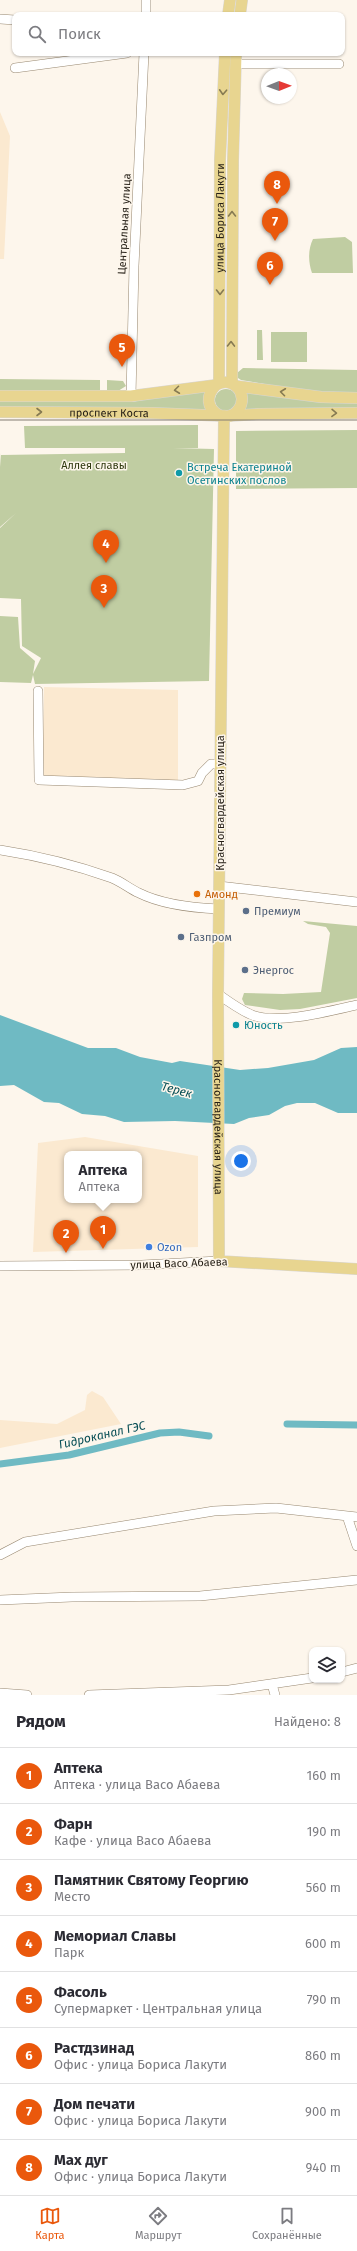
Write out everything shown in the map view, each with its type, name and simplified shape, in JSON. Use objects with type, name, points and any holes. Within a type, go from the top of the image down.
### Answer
[{"type":"main road","points":[[228,12],[230,0]]},
{"type":"main road","points":[[240,12],[242,0]]},
{"type":"main road","name":"улица Бориса Лакути","points":[[218,384],[220,160],[225,56]]},
{"type":"main road","name":"улица Бориса Лакути","points":[[234,385],[233,161],[236,58]]},
{"type":"main road","points":[[218,384],[210,392],[209,401],[212,409],[224,416],[239,410],[241,405],[242,395],[234,385]]},
{"type":"main road","name":"проспект Коста","points":[[0,396],[131,396],[218,384],[310,396],[357,398]]},
{"type":"main road","name":"проспект Коста","points":[[0,412],[224,416],[357,413]]},
{"type":"main road","name":"Красногвардейская улица","points":[[220,1261],[218,994],[224,416]]},
{"type":"main road","name":"улица Васо Абаева","points":[[220,1261],[357,1270]]},
{"type":"street","points":[[146,0],[146,12]]},
{"type":"street","points":[[0,19],[12,20]]},
{"type":"street","points":[[15,68],[104,56]]},
{"type":"street","name":"Центральная улица","points":[[131,396],[134,266],[144,56]]},
{"type":"street","points":[[236,58],[339,64]]},
{"type":"street","points":[[38,692],[39,780],[183,785],[198,781],[202,773],[211,764],[220,764]]},
{"type":"street","points":[[0,850],[44,857],[85,869],[115,879],[139,894],[180,904],[219,909]]},
{"type":"street","points":[[219,886],[357,902]]},
{"type":"street","points":[[218,994],[245,1012],[254,1016],[280,1018],[314,1015],[357,1005]]},
{"type":"street","name":"улица Васо Абаева","points":[[0,1266],[142,1265],[220,1261]]},
{"type":"street","points":[[0,1554],[25,1542],[214,1511],[276,1508],[357,1517]]},
{"type":"street","points":[[347,1516],[357,1546]]},
{"type":"street","points":[[0,1600],[72,1597],[200,1596],[357,1580]]},
{"type":"street","points":[[345,1671],[357,1668]]},
{"type":"street","points":[[89,1695],[229,1690],[309,1678]]},
{"type":"street","points":[[272,1684],[275,1695]]},
{"type":"street","points":[[0,1693],[27,1695]]},
{"type":"shaded area","points":[[0,112],[10,136],[4,259],[0,259]]},
{"type":"shaded area","points":[[44,687],[178,690],[178,781],[43,777]]},
{"type":"shaded area","points":[[85,1137],[198,1156],[198,1247],[33,1252],[38,1143]]},
{"type":"shaded area","points":[[92,1391],[103,1397],[121,1424],[0,1448],[0,1420],[57,1424],[85,1410],[87,1395]]},
{"type":"green space","points":[[345,237],[352,242],[353,273],[312,273],[309,256],[313,239]]},
{"type":"green space","points":[[257,330],[262,330],[263,360],[257,360]]},
{"type":"green space","points":[[271,332],[307,332],[307,362],[271,362]]},
{"type":"green space","points":[[243,368],[357,370],[357,394],[322,394],[241,380],[238,378],[237,373]]},
{"type":"green space","points":[[0,379],[100,380],[100,392],[0,392]]},
{"type":"green space","points":[[107,380],[123,381],[126,386],[118,391],[107,391]]},
{"type":"green space","points":[[209,389],[209,411],[0,407],[0,401],[131,402]]},
{"type":"green space","points":[[226,389],[234,392],[237,400],[234,408],[226,411],[218,408],[215,400],[218,392]]},
{"type":"green space","points":[[244,391],[357,401],[357,410],[243,409]]},
{"type":"green space","name":"Аллея славы","points":[[198,425],[198,448],[173,448],[214,449],[209,681],[35,684],[33,675],[31,683],[0,682],[0,616],[18,617],[20,648],[35,661],[33,674],[41,658],[22,646],[21,599],[0,598],[0,528],[16,513],[0,527],[0,453],[1,467],[1,455],[125,453],[125,448],[25,448],[24,426]]},
{"type":"green space","points":[[357,430],[357,488],[236,489],[236,431]]},
{"type":"green space","points":[[303,921],[357,926],[357,998],[300,1009],[280,1010],[245,1005],[242,999],[244,993],[283,994],[321,992],[330,933],[326,927],[308,924]]},
{"type":"water","name":"Терек","points":[[0,1015],[88,1048],[116,1048],[140,1057],[172,1063],[180,1061],[240,1070],[268,1068],[314,1060],[341,1048],[357,1047],[357,1113],[338,1113],[315,1103],[297,1103],[285,1106],[269,1115],[249,1118],[234,1124],[175,1121],[124,1122],[105,1116],[82,1114],[59,1103],[44,1102],[14,1085],[0,1086]]},
{"type":"waterway","name":"Гидроканал ГЭС","points":[[287,1424],[357,1425]]},
{"type":"waterway","name":"Гидроканал ГЭС","points":[[0,1464],[69,1455],[160,1433],[179,1432],[209,1436]]},
{"type":"tram line","points":[[0,420],[357,420]]},
{"type":"place","name":"Мах дуг","points":[[277,204]]},
{"type":"place","name":"Дом печати","points":[[275,241]]},
{"type":"place","name":"Растдзинад","points":[[270,285]]},
{"type":"place","name":"Фасоль","points":[[122,367]]},
{"type":"place","name":"Встреча Екатериной Осетинских послов","points":[[179,473]]},
{"type":"place","name":"Мемориал Славы","points":[[106,563]]},
{"type":"place","name":"Памятник Святому Георгию","points":[[104,608]]},
{"type":"place","name":"Амонд","points":[[197,894]]},
{"type":"place","name":"Премиум","points":[[246,911]]},
{"type":"place","name":"Газпром","points":[[181,937]]},
{"type":"place","name":"Энергос","points":[[245,970]]},
{"type":"place","name":"Юность","points":[[236,1025]]},
{"type":"place","name":"Ozon","points":[[149,1247]]},
{"type":"place","name":"Аптека","points":[[103,1249]]},
{"type":"place","name":"Фарн","points":[[66,1253]]}]
